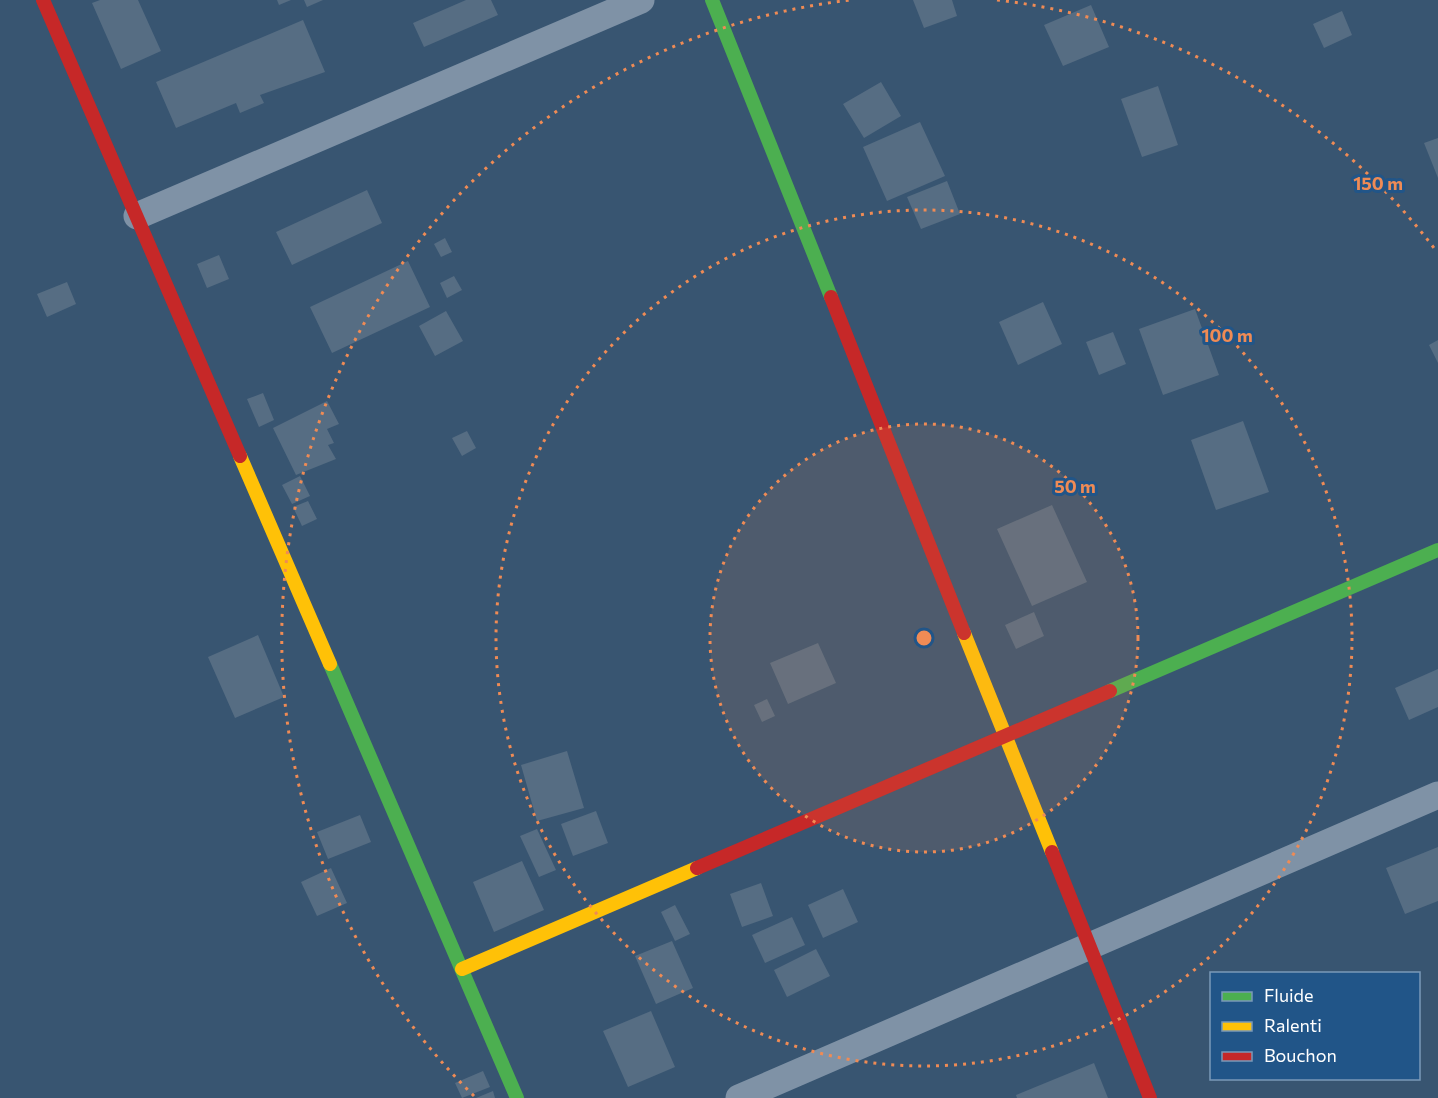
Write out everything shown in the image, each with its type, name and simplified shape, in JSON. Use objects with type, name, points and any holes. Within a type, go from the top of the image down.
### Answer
[{"type":"street","points":[[43,0],[517,1098]]},
{"type":"street","points":[[136,216],[641,0]]},
{"type":"street","points":[[712,0],[1150,1098]]},
{"type":"street","points":[[462,969],[1438,550]]},
{"type":"street","points":[[739,1098],[1438,795]]},
{"type":"building","points":[[100,0],[138,0],[161,51],[121,69],[92,3]]},
{"type":"building","points":[[277,0],[291,0],[279,5]]},
{"type":"building","points":[[304,0],[323,0],[307,7]]},
{"type":"building","points":[[466,0],[491,0],[498,15],[424,47],[413,23]]},
{"type":"building","points":[[913,0],[952,0],[957,16],[924,28]]},
{"type":"building","points":[[1091,5],[1109,47],[1063,66],[1044,25]]},
{"type":"building","points":[[1342,11],[1352,35],[1324,48],[1313,24]]},
{"type":"building","points":[[303,20],[325,72],[260,95],[264,103],[240,113],[236,103],[176,128],[156,82]]},
{"type":"building","points":[[881,82],[901,116],[864,138],[843,104]]},
{"type":"building","points":[[1158,86],[1178,145],[1142,157],[1121,99]]},
{"type":"building","points":[[920,122],[945,176],[887,201],[863,147]]},
{"type":"building","points":[[1438,138],[1438,178],[1424,143]]},
{"type":"building","points":[[947,181],[960,214],[921,229],[907,197]]},
{"type":"building","points":[[367,190],[382,223],[292,265],[276,232]]},
{"type":"building","points":[[445,238],[452,252],[441,257],[434,244]]},
{"type":"building","points":[[219,255],[229,279],[207,288],[197,264]]},
{"type":"building","points":[[408,261],[430,307],[332,353],[310,307]]},
{"type":"building","points":[[454,276],[462,290],[447,298],[440,283]]},
{"type":"building","points":[[67,282],[76,304],[47,317],[37,294]]},
{"type":"building","points":[[1043,302],[1062,344],[1018,365],[999,322]]},
{"type":"building","points":[[1195,309],[1219,375],[1163,395],[1139,329]]},
{"type":"building","points":[[446,311],[463,341],[435,356],[419,326]]},
{"type":"building","points":[[1113,332],[1126,364],[1099,375],[1086,342]]},
{"type":"building","points":[[1438,340],[1438,363],[1429,345]]},
{"type":"building","points":[[263,393],[274,420],[259,427],[247,399]]},
{"type":"building","points":[[327,401],[339,424],[327,429],[334,443],[328,445],[336,459],[296,475],[273,428]]},
{"type":"building","points":[[1243,421],[1269,492],[1216,510],[1191,440]]},
{"type":"building","points":[[467,431],[476,448],[462,456],[452,438]]},
{"type":"building","points":[[300,476],[310,496],[292,504],[282,485]]},
{"type":"building","points":[[308,501],[317,519],[302,526],[293,507]]},
{"type":"building","points":[[1052,505],[1087,582],[1032,606],[997,529]]},
{"type":"building","points":[[1034,612],[1044,636],[1016,649],[1005,625]]},
{"type":"building","points":[[258,635],[284,697],[235,718],[208,657]]},
{"type":"building","points":[[818,643],[836,683],[788,704],[770,663]]},
{"type":"building","points":[[1438,669],[1438,707],[1409,720],[1395,688]]},
{"type":"building","points":[[767,699],[775,716],[762,722],[754,705]]},
{"type":"building","points":[[567,751],[584,808],[537,821],[521,765]]},
{"type":"building","points":[[596,811],[608,843],[573,856],[561,824]]},
{"type":"building","points":[[360,815],[371,842],[328,859],[317,832]]},
{"type":"building","points":[[537,829],[556,870],[539,877],[520,836]]},
{"type":"building","points":[[1438,847],[1438,901],[1405,914],[1386,868]]},
{"type":"building","points":[[522,861],[544,910],[494,932],[473,882]]},
{"type":"building","points":[[331,868],[347,903],[317,916],[301,882]]},
{"type":"building","points":[[761,883],[773,916],[742,927],[730,894]]},
{"type":"building","points":[[843,889],[858,922],[823,938],[808,905]]},
{"type":"building","points":[[675,905],[690,934],[675,941],[661,912]]},
{"type":"building","points":[[792,917],[805,945],[765,963],[752,935]]},
{"type":"building","points":[[672,941],[693,988],[656,1004],[635,956]]},
{"type":"building","points":[[816,949],[830,976],[787,997],[774,970]]},
{"type":"building","points":[[651,1011],[675,1067],[628,1087],[603,1031]]},
{"type":"building","points":[[1094,1063],[1108,1098],[1017,1098],[1016,1095]]},
{"type":"building","points":[[483,1071],[490,1087],[462,1098],[455,1083]]},
{"type":"building","points":[[493,1091],[495,1098],[476,1098]]},
{"type":"traffic: fast","points":[[712,0],[831,297]]},
{"type":"traffic: fast","points":[[1110,691],[1438,550]]},
{"type":"traffic: fast","points":[[330,664],[517,1098]]},
{"type":"traffic: slow","points":[[240,456],[330,664]]},
{"type":"traffic: slow","points":[[964,633],[1052,852]]},
{"type":"traffic: slow","points":[[462,969],[697,868]]},
{"type":"traffic: jam","points":[[43,0],[240,456]]},
{"type":"traffic: jam","points":[[831,297],[964,633]]},
{"type":"traffic: jam","points":[[697,868],[1110,691]]},
{"type":"traffic: jam","points":[[1052,852],[1150,1098]]}]
